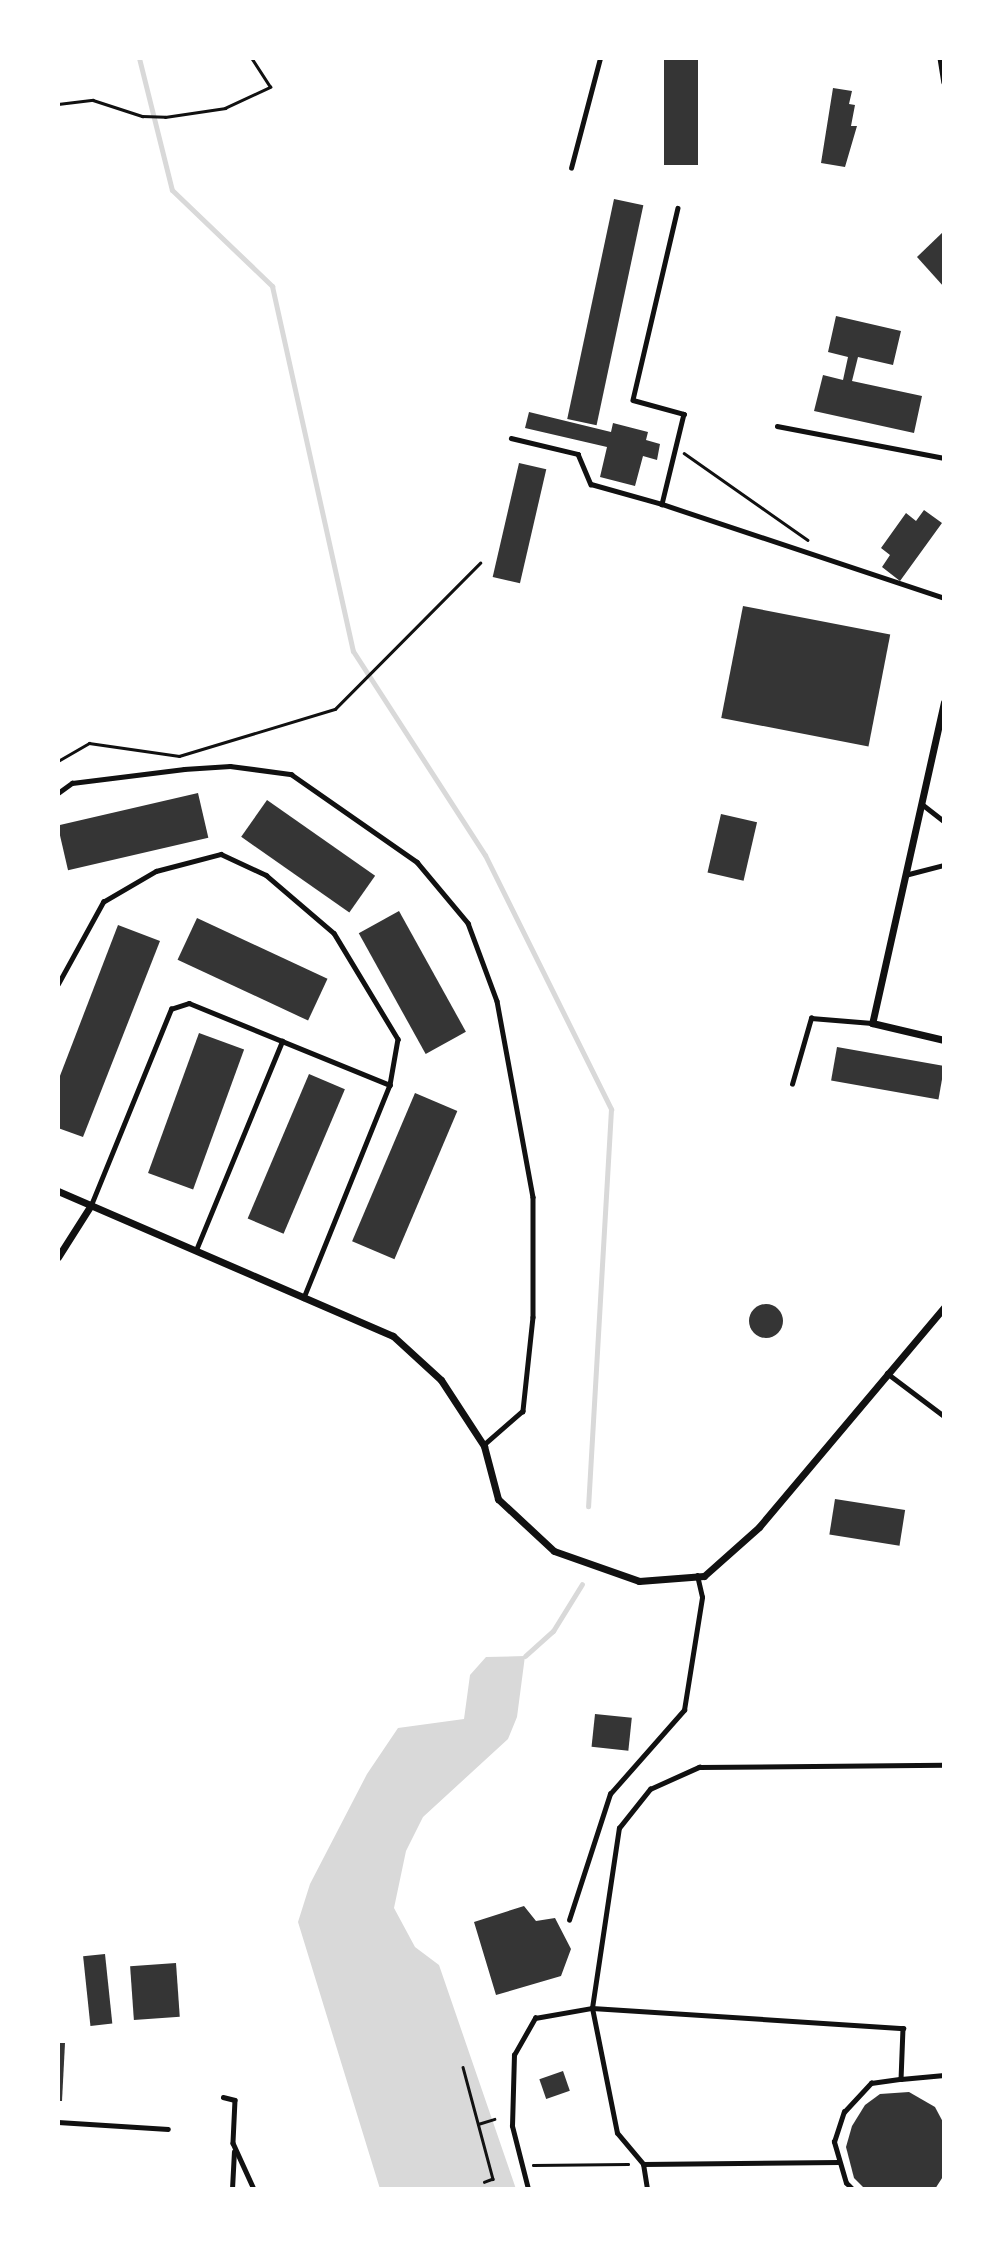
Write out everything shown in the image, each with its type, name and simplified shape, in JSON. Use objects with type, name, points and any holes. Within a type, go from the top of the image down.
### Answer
[{"type":"street","points":[[944,702],[872,1023],[944,1040]]},
{"type":"street","points":[[58,1191],[393,1336],[441,1380],[484,1446],[498,1499],[554,1551],[639,1581],[704,1576],[759,1527],[886,1372],[944,1307]]},
{"type":"street","points":[[58,1256],[91,1205]]},
{"type":"lane","points":[[571,168],[600,58]]},
{"type":"lane","points":[[940,58],[944,82]]},
{"type":"lane","points":[[662,504],[684,414],[633,400],[678,208]]},
{"type":"lane","points":[[777,426],[944,458]]},
{"type":"lane","points":[[511,438],[578,454],[591,484],[662,504],[944,598]]},
{"type":"lane","points":[[58,793],[72,783],[184,769],[230,766],[290,774],[417,862],[468,923],[497,1001],[533,1197],[533,1318],[523,1411],[484,1446]]},
{"type":"lane","points":[[922,804],[944,821]]},
{"type":"lane","points":[[58,984],[103,902],[156,872],[221,854],[266,875],[334,933],[398,1039],[390,1085],[304,1298]]},
{"type":"lane","points":[[905,876],[944,865]]},
{"type":"lane","points":[[91,1205],[171,1009],[189,1003],[390,1085]]},
{"type":"lane","points":[[792,1084],[811,1018],[872,1023]]},
{"type":"lane","points":[[196,1251],[282,1041]]},
{"type":"lane","points":[[886,1372],[944,1416]]},
{"type":"lane","points":[[569,1920],[610,1794],[684,1710],[702,1597],[697,1576]]},
{"type":"lane","points":[[647,2189],[643,2164],[617,2133],[592,2008],[619,1828],[650,1788],[699,1767],[944,1765]]},
{"type":"lane","points":[[528,2189],[512,2126],[514,2055],[535,2018],[592,2008],[903,2028],[901,2079]]},
{"type":"lane","points":[[852,2189],[839,2162],[834,2142],[844,2112],[871,2083],[944,2075]]},
{"type":"lane","points":[[223,2097],[235,2100],[232,2189]]},
{"type":"lane","points":[[58,2122],[168,2129]]},
{"type":"lane","points":[[234,2147],[254,2189]]},
{"type":"lane","points":[[643,2164],[839,2162]]},
{"type":"path","points":[[58,104],[93,100],[142,116],[166,117],[225,108],[264,93],[270,87],[251,58]]},
{"type":"path","points":[[676,447],[808,540]]},
{"type":"path","points":[[58,761],[89,743],[179,756],[335,709],[480,564]]},
{"type":"path","points":[[463,2067],[493,2179],[485,2182]]},
{"type":"path","points":[[478,2124],[494,2119]]},
{"type":"path","points":[[523,2166],[643,2164]]},
{"type":"shaded area","points":[[525,1656],[517,1717],[508,1739],[423,1817],[406,1851],[394,1908],[415,1947],[439,1965],[516,2189],[380,2189],[298,1922],[310,1884],[367,1774],[398,1728],[464,1719],[470,1675],[486,1657]]},
{"type":"building","points":[[664,58],[698,58],[698,165],[664,165]]},
{"type":"building","points":[[833,88],[852,91],[849,104],[855,105],[851,126],[857,126],[845,167],[821,163]]},
{"type":"building","points":[[614,199],[643,205],[597,425],[567,419]]},
{"type":"building","points":[[944,231],[944,287],[917,257]]},
{"type":"building","points":[[836,316],[901,331],[893,365],[858,357],[852,381],[922,396],[914,433],[814,411],[823,375],[843,380],[848,357],[828,352]]},
{"type":"building","points":[[529,412],[611,432],[613,423],[648,432],[646,440],[660,444],[657,460],[643,456],[635,486],[600,477],[607,447],[525,428]]},
{"type":"building","points":[[519,463],[546,469],[520,583],[493,577]]},
{"type":"building","points":[[924,510],[942,523],[900,581],[882,567],[890,555],[881,548],[906,513],[916,521]]},
{"type":"building","points":[[743,606],[890,635],[868,747],[721,718]]},
{"type":"building","points":[[198,793],[208,838],[68,870],[58,825]]},
{"type":"building","points":[[267,800],[375,876],[349,913],[241,837]]},
{"type":"building","points":[[721,814],[757,822],[744,881],[708,872]]},
{"type":"building","points":[[399,911],[466,1032],[426,1054],[359,933]]},
{"type":"building","points":[[197,918],[328,979],[308,1021],[178,960]]},
{"type":"building","points":[[118,925],[160,941],[83,1137],[58,1128],[58,1081]]},
{"type":"building","points":[[199,1033],[244,1049],[193,1189],[148,1173]]},
{"type":"building","points":[[837,1047],[944,1066],[938,1099],[831,1080]]},
{"type":"building","points":[[309,1074],[345,1089],[284,1234],[248,1219]]},
{"type":"building","points":[[415,1093],[457,1111],[394,1259],[352,1241]]},
{"type":"building","points":[[766,1304],[778,1309],[783,1321],[778,1333],[766,1338],[754,1333],[749,1321],[754,1309]]},
{"type":"building","points":[[835,1499],[905,1510],[899,1546],[829,1535]]},
{"type":"building","points":[[595,1714],[632,1718],[628,1751],[592,1747]]},
{"type":"building","points":[[524,1906],[536,1921],[555,1918],[571,1949],[561,1976],[496,1995],[474,1922]]},
{"type":"building","points":[[105,1954],[112,2024],[90,2026],[83,1956]]},
{"type":"building","points":[[176,1963],[180,2017],[134,2020],[130,1966]]},
{"type":"building","points":[[58,2043],[65,2043],[62,2101],[58,2101]]},
{"type":"building","points":[[563,2071],[570,2091],[546,2099],[539,2079]]},
{"type":"building","points":[[909,2092],[935,2107],[944,2124],[944,2175],[935,2189],[865,2189],[854,2178],[846,2147],[852,2126],[865,2105],[880,2094]]},
{"type":"waterway","points":[[139,58],[172,190],[272,286],[353,651],[485,855],[611,1109],[588,1506]]},
{"type":"waterway","points":[[525,1656],[553,1631],[582,1584]]}]
